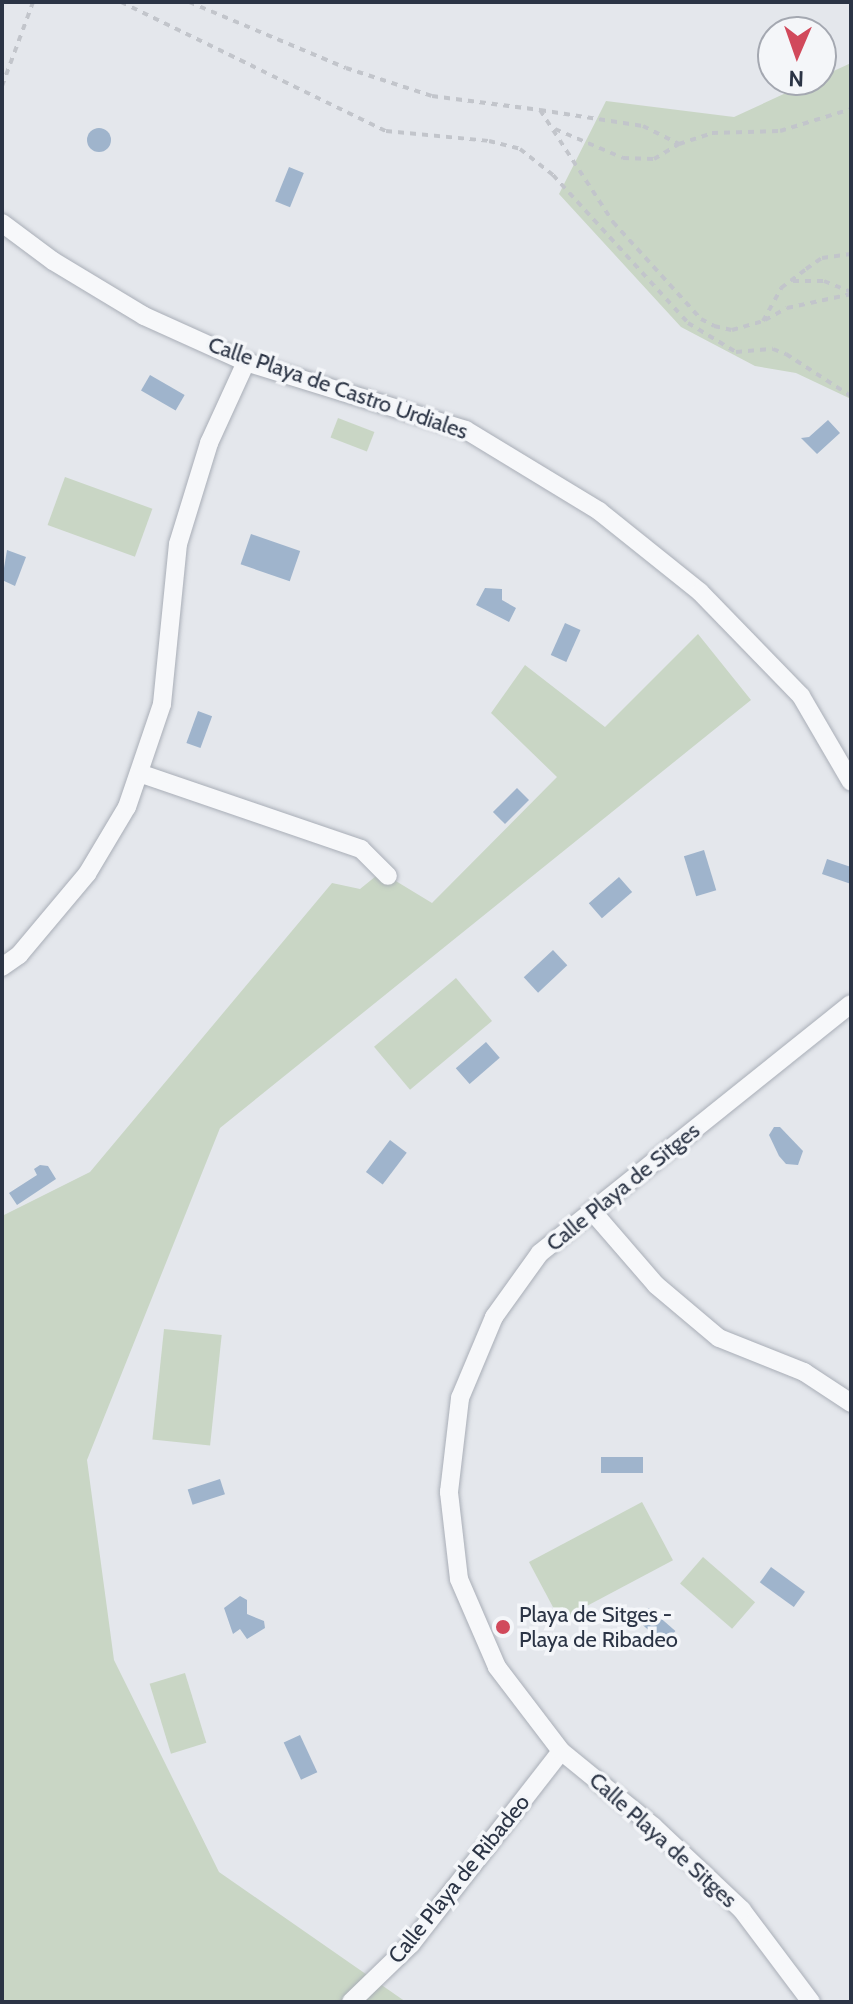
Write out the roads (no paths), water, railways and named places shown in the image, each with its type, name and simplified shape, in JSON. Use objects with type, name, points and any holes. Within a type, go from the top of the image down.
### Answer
[{"type":"street","name":"Calle Playa de Castro Urdiales","points":[[2,223],[53,261],[144,316],[246,362],[466,430],[599,511],[700,592],[801,696],[851,782]]},
{"type":"street","points":[[2,967],[19,955],[87,874],[127,807],[162,704],[178,544],[209,443],[246,362]]},
{"type":"street","points":[[139,773],[361,849],[388,876]]},
{"type":"street","name":"Calle Playa de Sitges","points":[[811,2002],[742,1910],[653,1826],[561,1751],[497,1667],[465,1594],[449,1492],[460,1398],[494,1317],[540,1253],[851,1004]]},
{"type":"street","points":[[592,1211],[656,1285],[719,1338],[804,1372],[851,1403]]},
{"type":"street","name":"Calle Playa de Ribadeo","points":[[351,2002],[411,1944],[561,1751]]},
{"type":"water","points":[[99,128],[108,131],[111,140],[108,149],[99,152],[90,149],[87,140],[90,131]]},
{"type":"water","points":[[289,167],[304,173],[290,207],[275,201]]},
{"type":"water","points":[[150,375],[185,395],[176,411],[141,391]]},
{"type":"water","points":[[828,420],[840,433],[817,454],[801,438],[809,437]]},
{"type":"water","points":[[251,534],[300,551],[290,581],[241,564]]},
{"type":"water","points":[[7,550],[26,557],[15,586],[2,580]]},
{"type":"water","points":[[485,588],[502,589],[502,600],[516,608],[509,622],[476,605]]},
{"type":"water","points":[[565,623],[581,630],[566,662],[551,655]]},
{"type":"water","points":[[198,711],[212,716],[200,748],[186,743]]},
{"type":"water","points":[[517,788],[529,800],[505,824],[493,812]]},
{"type":"water","points":[[704,850],[716,890],[696,896],[684,856]]},
{"type":"water","points":[[827,859],[851,867],[851,884],[822,874]]},
{"type":"water","points":[[619,877],[632,892],[602,918],[589,903]]},
{"type":"water","points":[[553,950],[567,965],[538,993],[524,977]]},
{"type":"water","points":[[486,1042],[500,1058],[470,1084],[456,1068]]},
{"type":"water","points":[[774,1127],[780,1127],[803,1151],[798,1165],[786,1164],[779,1156],[769,1135]]},
{"type":"water","points":[[390,1140],[407,1153],[383,1185],[366,1172]]},
{"type":"water","points":[[40,1165],[48,1166],[56,1179],[17,1205],[9,1193],[37,1175],[34,1169]]},
{"type":"water","points":[[601,1457],[643,1457],[643,1473],[601,1473]]},
{"type":"water","points":[[220,1479],[225,1494],[193,1505],[188,1490]]},
{"type":"water","points":[[771,1567],[805,1592],[794,1607],[760,1582]]},
{"type":"water","points":[[240,1596],[247,1600],[247,1614],[264,1621],[265,1628],[247,1639],[240,1629],[233,1634],[224,1608]]},
{"type":"water","points":[[649,1608],[675,1631],[664,1644],[638,1621]]},
{"type":"water","points":[[300,1735],[317,1772],[301,1780],[284,1743]]},
{"type":"place","name":"Playa de Sitges - Playa de Ribadeo","points":[[503,1627]]}]
